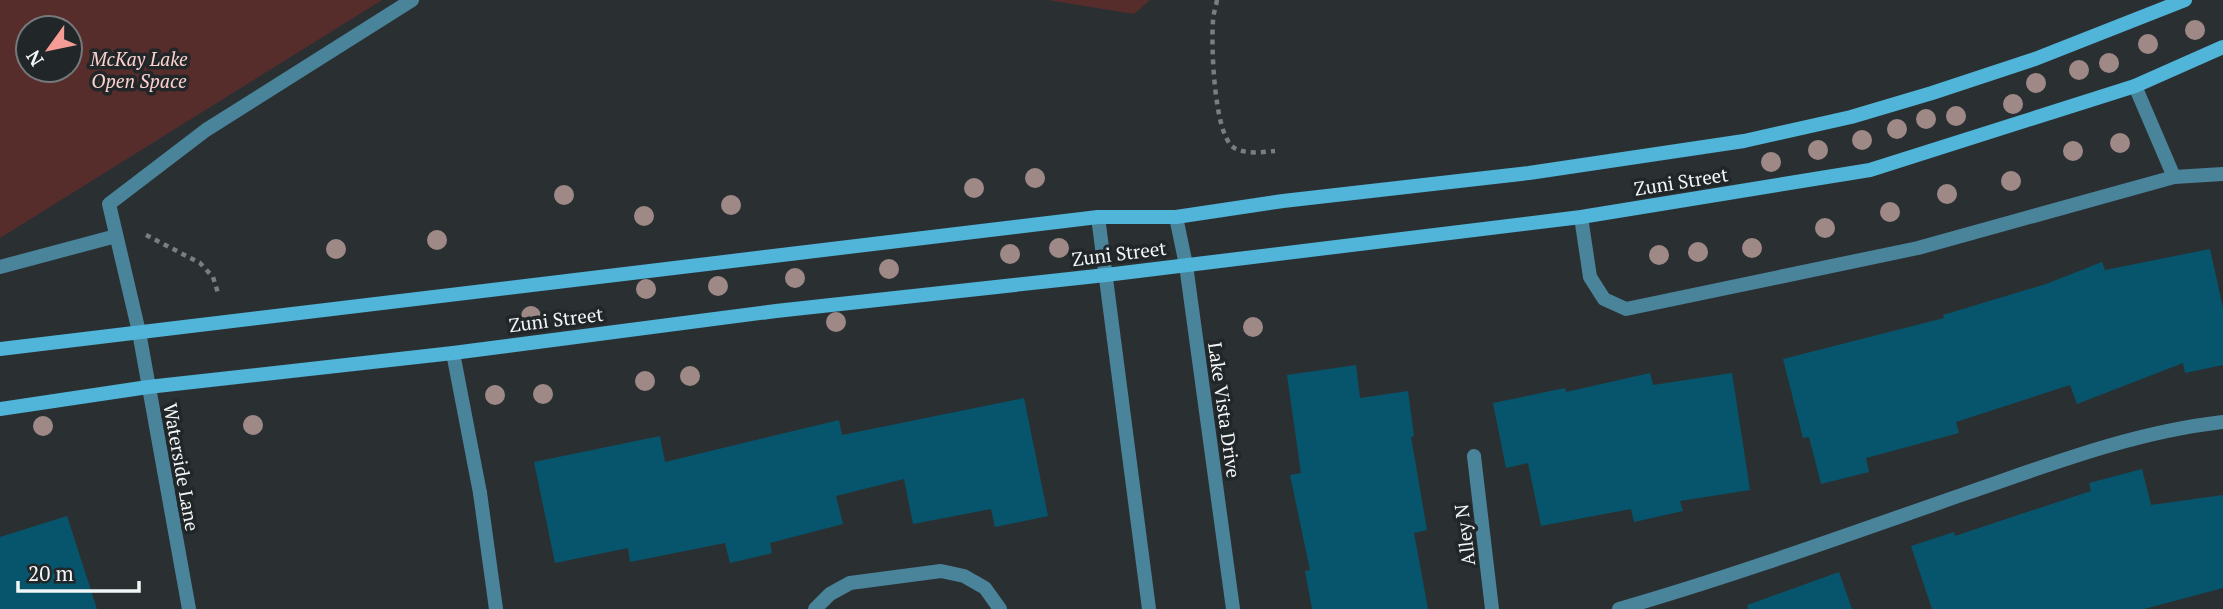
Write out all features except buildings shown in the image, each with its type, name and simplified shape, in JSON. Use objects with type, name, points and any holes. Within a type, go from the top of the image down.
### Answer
[{"type":"main road","name":"Zuni Street","points":[[0,349],[1098,217],[1176,217],[1283,201],[1529,173],[1744,141],[1851,117],[1932,93],[2035,59],[2185,0]]},
{"type":"main road","name":"Zuni Street","points":[[0,409],[148,387],[453,353],[776,311],[1106,275],[1581,216],[1870,170],[2135,86],[2223,47]]},
{"type":"street","points":[[111,217],[109,204],[206,130],[412,0]]},
{"type":"street","points":[[2135,86],[2174,177]]},
{"type":"street","points":[[1581,216],[1590,277],[1604,299],[1626,309],[1918,248],[2174,177],[2223,174]]},
{"type":"street","name":"Waterside Lane","points":[[111,217],[139,332],[189,609]]},
{"type":"street","points":[[1098,217],[1149,609]]},
{"type":"street","name":"Lake Vista Drive","points":[[1176,217],[1186,265],[1233,609]]},
{"type":"street","points":[[0,267],[116,236]]},
{"type":"street","points":[[453,353],[480,493],[496,609]]},
{"type":"street","points":[[1619,609],[1701,585],[2106,445],[2223,422]]},
{"type":"street","name":"Alley N","points":[[1474,456],[1492,609]]},
{"type":"street","points":[[815,609],[830,594],[850,583],[941,571],[964,576],[985,588],[1000,609]]},
{"type":"path","points":[[1217,0],[1213,21],[1215,83],[1220,123],[1225,138],[1235,149],[1275,151]]},
{"type":"path","points":[[111,217],[200,263],[213,277],[218,293]]},
{"type":"green space","name":"McKay Lake Open Space","points":[[0,0],[382,0],[0,238]]},
{"type":"green space","points":[[1048,0],[1150,0],[1134,14]]}]
